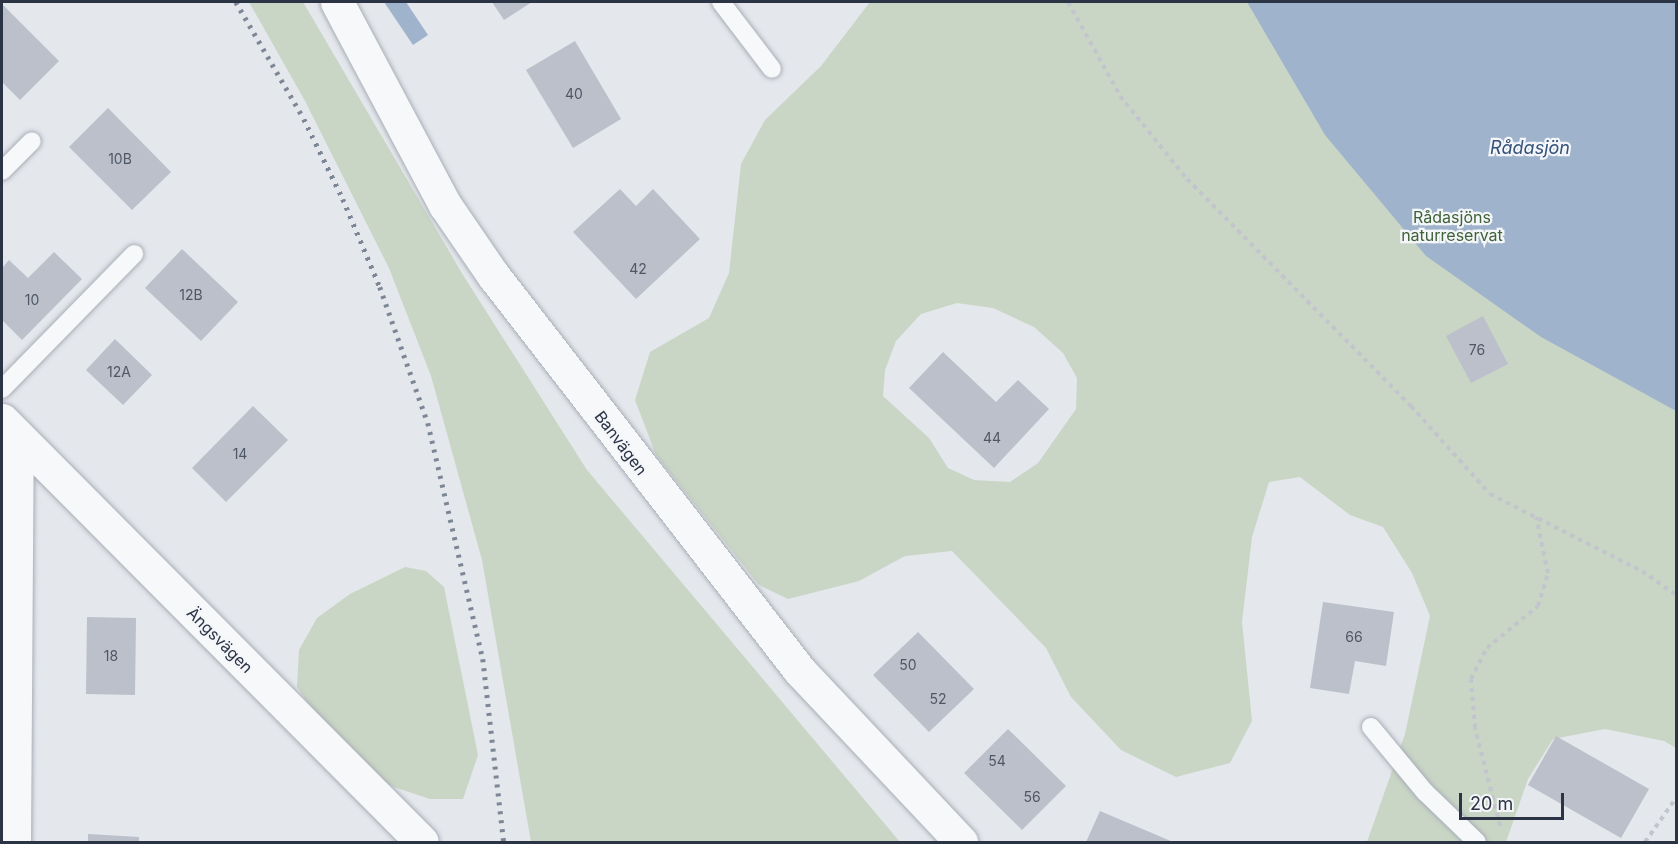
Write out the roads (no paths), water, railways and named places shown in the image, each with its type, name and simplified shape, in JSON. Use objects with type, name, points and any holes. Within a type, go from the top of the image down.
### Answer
[{"type":"street","name":"Banvägen","points":[[337,2],[445,205],[493,275],[800,671],[961,843]]},
{"type":"street","name":"Ängsvägen","points":[[9,429],[14,843]]},
{"type":"street","name":"Ängsvägen","points":[[9,429],[422,843]]},
{"type":"lane","points":[[721,2],[772,69]]},
{"type":"lane","points":[[2,171],[32,141]]},
{"type":"lane","points":[[2,389],[134,254]]},
{"type":"lane","points":[[1371,727],[1425,792],[1477,843]]},
{"type":"water","points":[[384,2],[406,2],[428,35],[413,45]]},
{"type":"water","name":"Rådasjön","points":[[1247,2],[1676,2],[1676,411],[1541,337],[1426,256],[1325,135]]},
{"type":"railway","points":[[236,2],[304,119],[343,199],[380,287],[428,423],[483,659],[504,842]]},
{"type":"park label","name":"Rådasjöns naturreservat","points":[[1452,226]]}]
